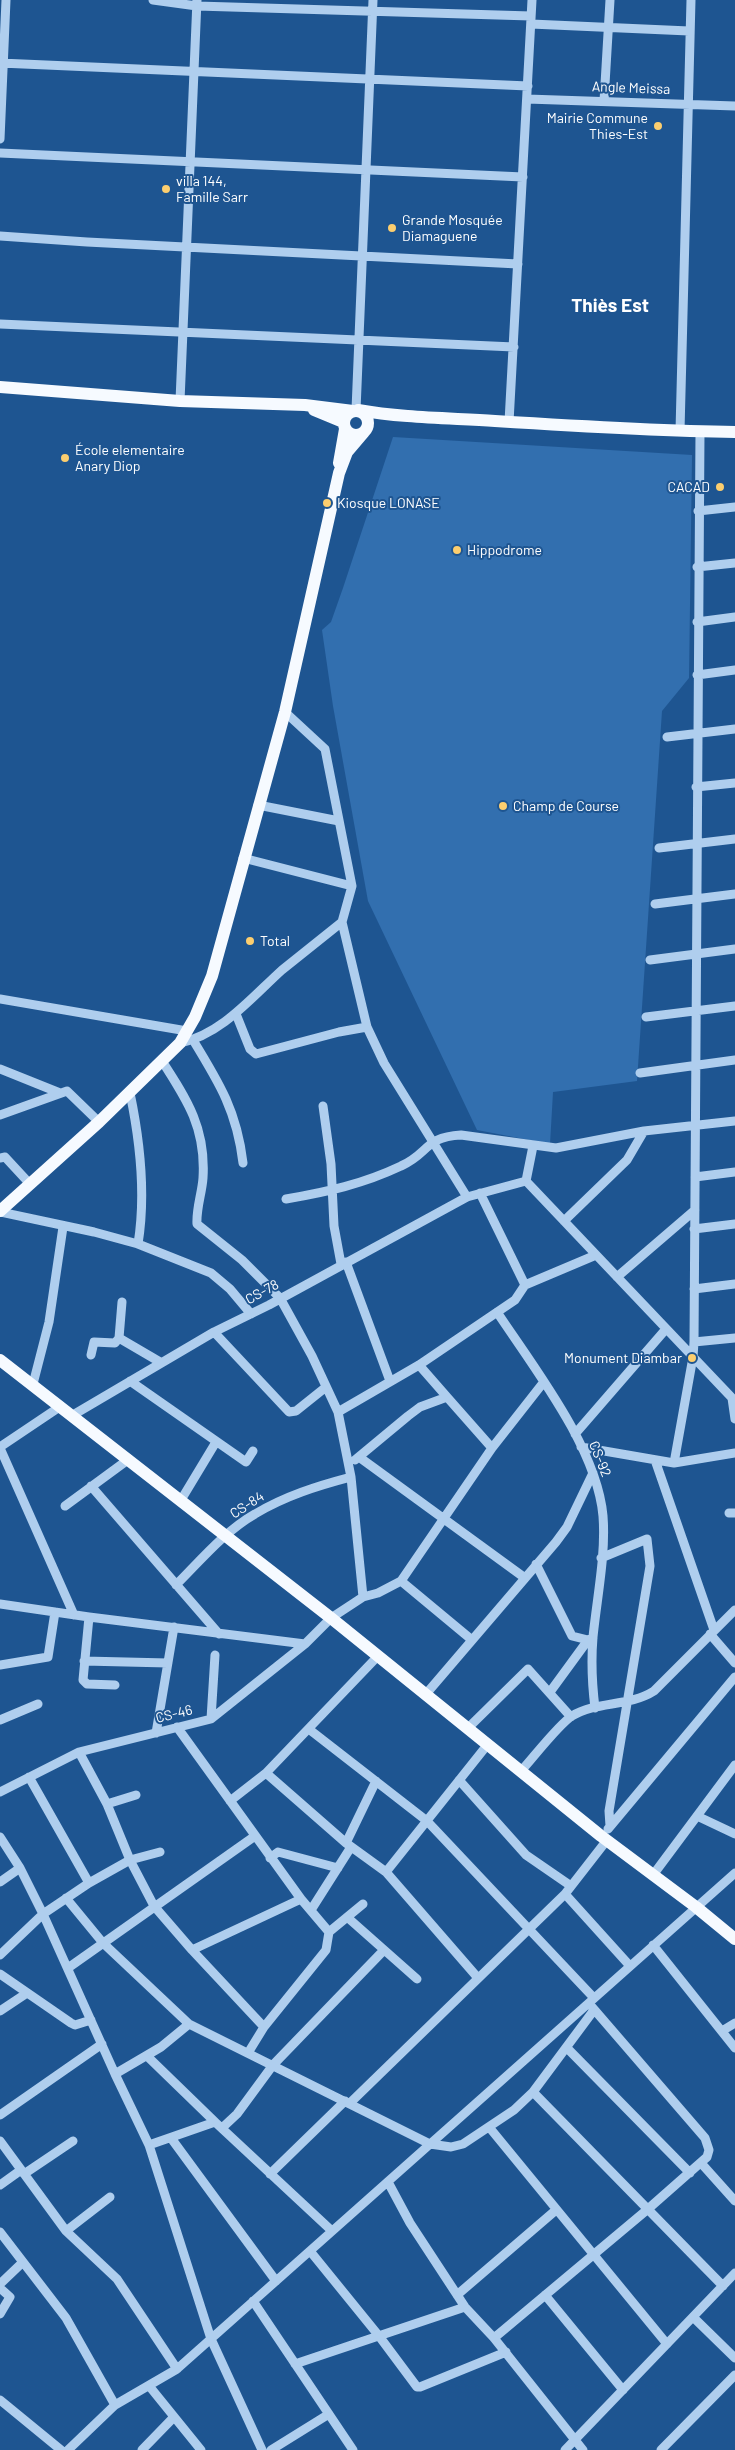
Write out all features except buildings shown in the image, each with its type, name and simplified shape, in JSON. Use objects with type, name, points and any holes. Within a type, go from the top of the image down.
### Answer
[{"type":"main road","points":[[0,387],[180,401],[305,405],[402,415],[509,422],[700,432],[735,432]]},
{"type":"main road","points":[[305,405],[344,425],[356,435],[402,415]]},
{"type":"main road","points":[[339,473],[339,454],[346,415],[356,410]]},
{"type":"main road","points":[[0,1212],[99,1122],[190,1035],[212,976],[243,858],[285,712],[339,473],[348,452],[368,425],[366,416],[356,410]]},
{"type":"main road","points":[[0,1360],[129,1459],[426,1694],[604,1838],[696,1907],[735,1939]]},
{"type":"street","points":[[0,139],[6,0]]},
{"type":"street","points":[[153,0],[531,20],[608,27],[689,31]]},
{"type":"street","points":[[356,410],[373,0]]},
{"type":"street","points":[[509,422],[532,0]]},
{"type":"street","points":[[604,101],[610,0]]},
{"type":"street","points":[[680,431],[691,0]]},
{"type":"street","points":[[180,401],[197,3]]},
{"type":"street","points":[[2,63],[528,86]]},
{"type":"street","name":"Angle Meissa","points":[[527,100],[735,106]]},
{"type":"street","points":[[0,153],[523,177]]},
{"type":"street","points":[[0,236],[518,264]]},
{"type":"street","points":[[0,324],[514,347]]},
{"type":"street","points":[[674,1462],[694,1342],[697,568],[700,432]]},
{"type":"street","points":[[698,511],[735,506]]},
{"type":"street","points":[[697,568],[735,563]]},
{"type":"street","points":[[697,622],[735,617]]},
{"type":"street","points":[[697,674],[735,670]]},
{"type":"street","points":[[285,712],[325,750],[352,886],[342,922],[367,1028],[384,1063],[434,1140],[467,1197]]},
{"type":"street","points":[[667,737],[735,729]]},
{"type":"street","points":[[696,787],[735,783]]},
{"type":"street","points":[[258,805],[339,821]]},
{"type":"street","points":[[659,848],[735,839]]},
{"type":"street","points":[[243,858],[352,886]]},
{"type":"street","points":[[655,904],[735,894]]},
{"type":"street","points":[[0,999],[190,1035],[236,1014],[283,970],[342,922]]},
{"type":"street","points":[[650,960],[735,949]]},
{"type":"street","points":[[646,1017],[735,1006]]},
{"type":"street","points":[[236,1014],[250,1049],[256,1054],[339,1032],[367,1028]]},
{"type":"street","points":[[190,1035],[219,1085],[236,1121],[243,1163]]},
{"type":"street","points":[[640,1073],[735,1060]]},
{"type":"street","points":[[162,1062],[186,1097],[196,1120],[201,1139],[203,1179],[197,1224],[242,1260],[280,1298],[338,1412],[351,1477],[363,1598]]},
{"type":"street","points":[[0,1069],[60,1092],[71,1093],[99,1122]]},
{"type":"street","points":[[0,1115],[60,1092]]},
{"type":"street","points":[[130,1093],[134,1115],[142,1216],[138,1244]]},
{"type":"street","points":[[323,1106],[331,1164],[335,1232],[344,1263],[390,1382]]},
{"type":"street","points":[[286,1199],[332,1192],[367,1182],[404,1165],[434,1140],[446,1135],[461,1134],[532,1146],[556,1148],[644,1131],[735,1120]]},
{"type":"street","points":[[564,1221],[627,1160],[644,1131]]},
{"type":"street","points":[[532,1146],[526,1181],[733,1398],[735,1418]]},
{"type":"street","points":[[0,1158],[5,1157],[30,1184]]},
{"type":"street","points":[[695,1176],[735,1172]]},
{"type":"street","name":"CS-78","points":[[73,1416],[160,1362],[467,1197],[526,1181]]},
{"type":"street","points":[[480,1193],[524,1284]]},
{"type":"street","points":[[617,1278],[694,1210]]},
{"type":"street","points":[[0,1212],[63,1227],[94,1232],[138,1244],[210,1273],[230,1289],[251,1314]]},
{"type":"street","points":[[694,1229],[735,1224]]},
{"type":"street","points":[[33,1384],[49,1322],[63,1227]]},
{"type":"street","points":[[338,1412],[419,1364],[497,1312],[520,1294],[524,1284],[596,1255]]},
{"type":"street","points":[[694,1289],[735,1284]]},
{"type":"street","points":[[92,1355],[94,1342],[115,1343],[119,1338],[122,1302]]},
{"type":"street","name":"CS-92","points":[[497,1312],[582,1447],[593,1474],[603,1516],[601,1558],[590,1639],[595,1708]]},
{"type":"street","points":[[574,1434],[666,1329]]},
{"type":"street","points":[[214,1332],[289,1412],[296,1411],[326,1387]]},
{"type":"street","points":[[119,1338],[160,1362]]},
{"type":"street","points":[[694,1342],[735,1338]]},
{"type":"street","points":[[419,1364],[492,1448]]},
{"type":"street","points":[[130,1381],[246,1462],[253,1451]]},
{"type":"street","points":[[472,1640],[401,1581],[492,1448],[543,1383]]},
{"type":"street","points":[[349,1465],[420,1407],[447,1397]]},
{"type":"street","points":[[61,1406],[0,1447],[74,1615]]},
{"type":"street","points":[[180,1500],[216,1442]]},
{"type":"street","points":[[582,1447],[674,1462],[735,1453]]},
{"type":"street","points":[[359,1457],[525,1578]]},
{"type":"street","points":[[65,1506],[129,1459]]},
{"type":"street","points":[[655,1460],[712,1632],[735,1663]]},
{"type":"street","points":[[426,1694],[567,1526],[593,1474]]},
{"type":"street","name":"CS-84","points":[[176,1585],[226,1536],[254,1514],[297,1492],[351,1477]]},
{"type":"street","points":[[91,1486],[219,1634]]},
{"type":"street","points":[[601,1558],[647,1539],[650,1566],[609,1810],[610,1826]]},
{"type":"street","points":[[536,1564],[572,1636],[590,1639],[550,1692]]},
{"type":"street","name":"CS-46","points":[[0,1792],[79,1752],[211,1719],[305,1644],[330,1618],[363,1598],[378,1593],[401,1581]]},
{"type":"street","points":[[0,1604],[305,1644]]},
{"type":"street","points":[[521,1771],[571,1717],[595,1708],[644,1698],[654,1691],[735,1610]]},
{"type":"street","points":[[0,1665],[48,1657],[55,1612]]},
{"type":"street","points":[[89,1617],[84,1661],[85,1682],[115,1686]]},
{"type":"street","points":[[156,1732],[174,1627]]},
{"type":"street","points":[[211,1719],[215,1655]]},
{"type":"street","points":[[230,1801],[266,1773],[310,1730],[378,1656]]},
{"type":"street","points":[[84,1661],[168,1663]]},
{"type":"street","points":[[468,1728],[528,1669],[571,1717]]},
{"type":"street","points":[[270,2174],[565,1894],[604,1838],[610,1826],[735,1677]]},
{"type":"street","points":[[0,1720],[38,1704]]},
{"type":"street","points":[[177,1727],[270,1858],[329,1932]]},
{"type":"street","points":[[310,1730],[427,1821],[530,1928],[705,2138],[709,2150],[707,2157],[690,2173],[494,2338]]},
{"type":"street","points":[[386,1872],[488,1744]]},
{"type":"street","points":[[79,1752],[107,1804],[130,1860],[154,1906],[264,2027]]},
{"type":"street","points":[[653,1875],[735,1765]]},
{"type":"street","points":[[266,1773],[349,1845],[386,1872],[478,1978]]},
{"type":"street","points":[[29,1777],[89,1884]]},
{"type":"street","points":[[459,1780],[526,1855],[571,1886]]},
{"type":"street","points":[[311,1910],[338,1868],[376,1781]]},
{"type":"street","points":[[107,1804],[136,1796]]},
{"type":"street","points":[[697,1816],[735,1834]]},
{"type":"street","points":[[68,1968],[255,1836]]},
{"type":"street","points":[[0,1837],[20,1868],[43,1914],[115,2074],[150,2145],[211,2339],[262,2450]]},
{"type":"street","points":[[0,1954],[43,1914],[66,1898],[130,1860],[160,1852]]},
{"type":"street","points":[[270,1858],[278,1852],[338,1868]]},
{"type":"street","points":[[0,1882],[20,1868]]},
{"type":"street","points":[[68,2450],[115,2405],[150,2387],[177,2369],[430,2144],[592,2004],[630,1966],[735,1873]]},
{"type":"street","points":[[565,1894],[630,1966]]},
{"type":"street","points":[[66,1898],[103,1943],[189,2024],[430,2144],[451,2147],[463,2144],[514,2110],[534,2092],[566,2048],[592,2004]]},
{"type":"street","points":[[192,1950],[301,1899]]},
{"type":"street","points":[[248,2053],[264,2027],[326,1950],[329,1932],[363,1904]]},
{"type":"street","points":[[347,1917],[417,1979]]},
{"type":"street","points":[[653,1945],[735,2048]]},
{"type":"street","points":[[222,2128],[237,2114],[274,2065],[384,1950]]},
{"type":"street","points":[[0,1974],[71,2023],[75,2025],[91,2020]]},
{"type":"street","points":[[0,2011],[27,1993]]},
{"type":"street","points":[[722,2031],[735,2023]]},
{"type":"street","points":[[115,2074],[147,2056],[189,2024]]},
{"type":"street","points":[[0,2116],[102,2044]]},
{"type":"street","points":[[566,2048],[690,2173]]},
{"type":"street","points":[[147,2056],[332,2231]]},
{"type":"street","points":[[534,2092],[723,2286]]},
{"type":"street","points":[[150,2145],[215,2122]]},
{"type":"street","points":[[488,2127],[667,2344]]},
{"type":"street","points":[[171,2138],[276,2281]]},
{"type":"street","points":[[0,2141],[66,2231],[117,2279],[177,2369]]},
{"type":"street","points":[[0,2185],[73,2141]]},
{"type":"street","points":[[701,2163],[735,2201]]},
{"type":"street","points":[[388,2182],[410,2223],[465,2307],[506,2352],[583,2450]]},
{"type":"street","points":[[66,2231],[110,2197]]},
{"type":"street","points":[[457,2295],[556,2210]]},
{"type":"street","points":[[0,2232],[66,2318],[115,2405]]},
{"type":"street","points":[[310,2251],[415,2384],[420,2387],[506,2352]]},
{"type":"street","points":[[0,2314],[10,2297],[0,2286],[23,2262]]},
{"type":"street","points":[[565,2450],[735,2274]]},
{"type":"street","points":[[546,2295],[623,2390]]},
{"type":"street","points":[[253,2301],[353,2450]]},
{"type":"street","points":[[295,2364],[465,2307]]},
{"type":"street","points":[[693,2317],[735,2358]]},
{"type":"street","points":[[661,2450],[735,2376]]},
{"type":"street","points":[[150,2387],[201,2450]]},
{"type":"street","points":[[0,2400],[61,2450]]},
{"type":"street","points":[[271,2450],[329,2414]]},
{"type":"street","points":[[142,2450],[174,2417]]},
{"type":"shaded area","name":"Champ de Course","points":[[393,437],[692,455],[689,678],[662,711],[637,1081],[553,1092],[550,1144],[477,1130],[368,901],[333,706],[322,630],[331,622]]},
{"type":"place","name":"Mairie Commune Thies-Est","points":[[658,126]]},
{"type":"place","name":"villa 144, Famille Sarr","points":[[166,189]]},
{"type":"place","name":"Grande Mosquée Diamaguene","points":[[392,228]]},
{"type":"place","name":"École elementaire Anary Diop","points":[[65,458]]},
{"type":"place","name":"CACAD","points":[[720,487]]},
{"type":"place","name":"Kiosque LONASE","points":[[327,503]]},
{"type":"place","name":"Hippodrome","points":[[457,550]]},
{"type":"place","name":"Champ de Course","points":[[503,806]]},
{"type":"place","name":"Total","points":[[250,941]]},
{"type":"place","name":"Monument Diambar","points":[[692,1358]]},
{"type":"district","name":"Thiès Est","points":[[610,306]]}]
